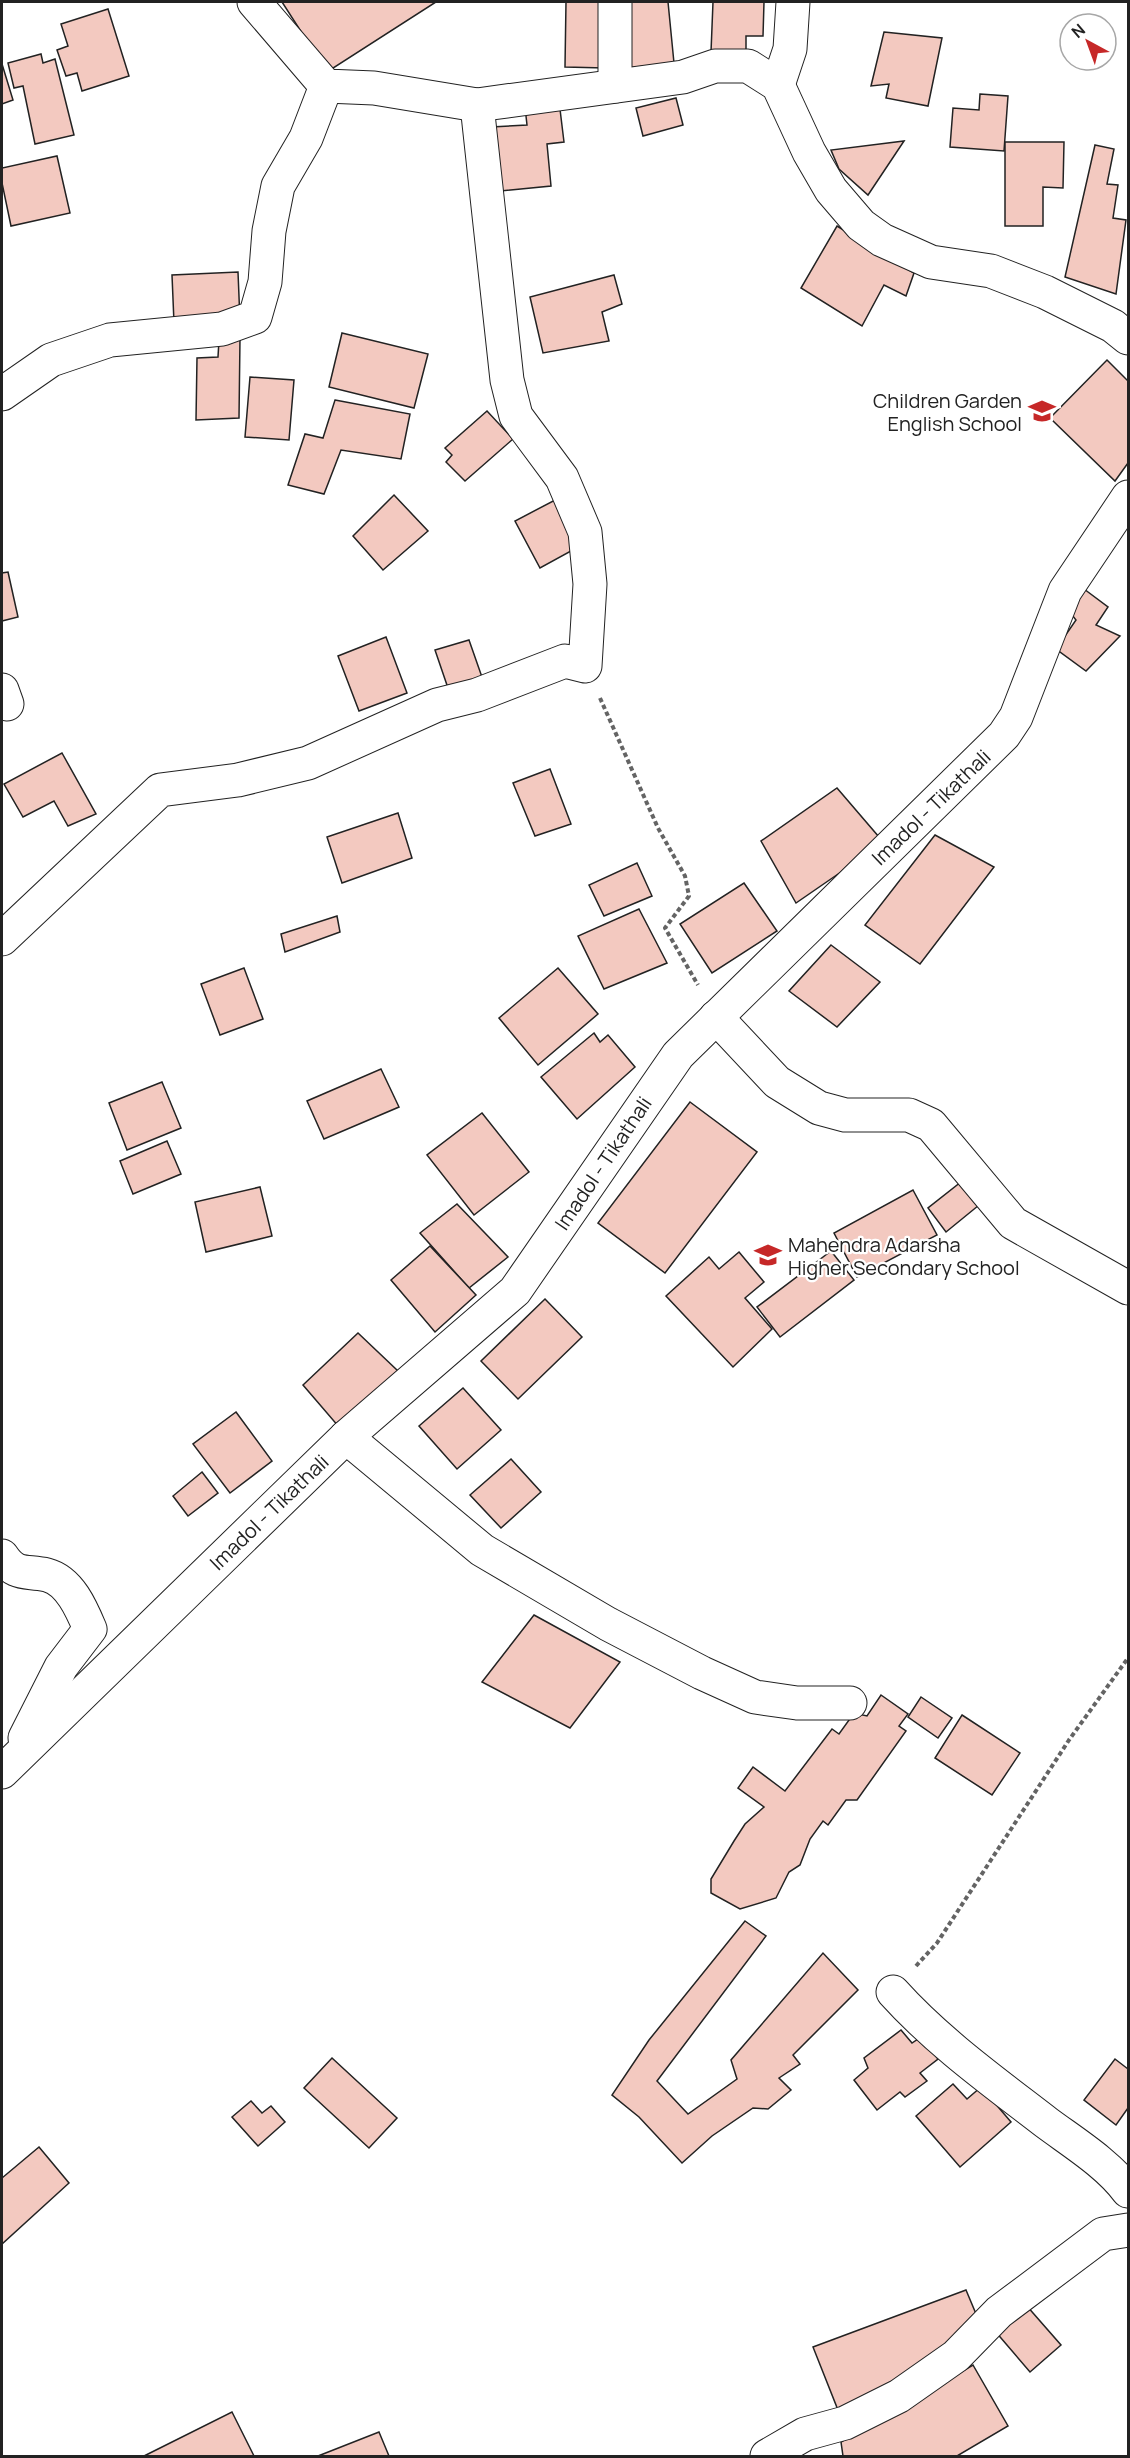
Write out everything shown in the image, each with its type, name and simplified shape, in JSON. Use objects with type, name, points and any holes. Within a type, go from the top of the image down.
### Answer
[{"type":"street","points":[[254,2],[326,86],[374,88],[477,105],[682,77],[715,66],[748,66],[778,85],[831,190],[861,225],[882,240],[931,262],[991,271],[1045,292],[1113,326],[1128,338]]},
{"type":"street","points":[[615,2],[615,86]]},
{"type":"street","points":[[778,85],[790,49],[793,2]]},
{"type":"street","points":[[2,394],[51,360],[110,340],[222,329],[255,317],[265,282],[269,231],[278,186],[306,138],[326,86]]},
{"type":"street","points":[[5,926],[160,790],[238,780],[308,762],[437,705],[477,695],[565,661],[585,666],[590,584],[585,532],[562,478],[516,416],[507,380],[477,105]]},
{"type":"street","name":"Imadol - Tikathali","points":[[8,1766],[346,1437],[516,1291],[678,1055],[1004,735],[1016,717],[1065,591],[1128,497]]},
{"type":"street","points":[[716,1017],[777,1082],[819,1108],[845,1115],[909,1115],[931,1125],[1013,1222],[1128,1288]]},
{"type":"street","points":[[346,1437],[482,1550],[608,1624],[702,1673],[755,1696],[797,1703],[850,1703]]},
{"type":"street","points":[[2,1556],[12,1569],[35,1575],[46,1575],[58,1581],[72,1594],[90,1629],[61,1667],[8,1766]]},
{"type":"street","points":[[893,1992],[917,2018],[1090,2156],[1128,2191]]},
{"type":"street","points":[[767,2457],[805,2434],[845,2423],[899,2396],[956,2356],[999,2312],[1103,2234],[1128,2230]]},
{"type":"path","points":[[585,666],[658,828],[685,876],[689,896],[665,928],[716,1017]]},
{"type":"path","points":[[893,1992],[937,1943],[1069,1740],[1128,1658]]},
{"type":"building","points":[[282,2],[436,2],[327,72]]},
{"type":"building","points":[[566,2],[606,2],[605,68],[565,67]]},
{"type":"building","points":[[620,2],[668,2],[674,63],[628,68]]},
{"type":"building","points":[[713,2],[764,2],[763,36],[746,36],[746,53],[711,52]]},
{"type":"building","points":[[108,9],[129,76],[82,91],[77,73],[66,76],[57,50],[68,46],[61,24]]},
{"type":"building","points":[[884,32],[942,38],[928,106],[886,98],[889,84],[871,86]]},
{"type":"building","points":[[41,54],[43,63],[55,59],[74,135],[35,144],[23,86],[14,88],[8,63]]},
{"type":"building","points":[[2,64],[13,100],[2,104]]},
{"type":"building","points":[[980,94],[1008,96],[1004,151],[950,147],[953,108],[979,110]]},
{"type":"building","points":[[676,98],[683,125],[643,136],[636,108]]},
{"type":"building","points":[[559,101],[564,142],[547,144],[551,186],[491,192],[491,127],[527,125],[525,107]]},
{"type":"building","points":[[904,141],[868,195],[839,169],[831,150]]},
{"type":"building","points":[[1005,142],[1064,142],[1063,188],[1043,187],[1043,226],[1005,226]]},
{"type":"building","points":[[1095,145],[1114,149],[1107,184],[1118,185],[1113,218],[1126,220],[1116,294],[1065,277]]},
{"type":"building","points":[[57,156],[70,213],[11,226],[2,183],[2,168]]},
{"type":"building","points":[[837,226],[914,273],[906,296],[884,285],[862,326],[801,288]]},
{"type":"building","points":[[238,272],[240,321],[174,323],[172,275]]},
{"type":"building","points":[[614,275],[622,304],[602,312],[609,341],[543,353],[530,297]]},
{"type":"building","points":[[342,333],[428,354],[414,408],[329,387]]},
{"type":"building","points":[[240,338],[239,418],[196,420],[197,358],[218,357],[219,340]]},
{"type":"building","points":[[1107,360],[1128,381],[1128,463],[1115,481],[1050,418]]},
{"type":"building","points":[[250,377],[294,380],[289,440],[245,437]]},
{"type":"building","points":[[335,400],[410,414],[401,459],[341,450],[324,494],[288,485],[305,434],[323,438]]},
{"type":"building","points":[[487,411],[513,439],[465,481],[446,462],[452,455],[445,448]]},
{"type":"building","points":[[394,495],[428,531],[383,570],[353,536]]},
{"type":"building","points":[[557,499],[582,545],[540,568],[515,521]]},
{"type":"building","points":[[8,572],[18,617],[2,621],[2,573]]},
{"type":"building","points":[[1084,589],[1108,607],[1096,625],[1120,636],[1086,671],[1056,649],[1076,620],[1069,611]]},
{"type":"building","points":[[386,637],[407,693],[359,711],[338,656]]},
{"type":"building","points":[[469,640],[483,680],[449,691],[435,650]]},
{"type":"building","points":[[62,753],[96,814],[68,826],[54,801],[23,817],[4,784]]},
{"type":"building","points":[[550,769],[571,824],[535,836],[513,783]]},
{"type":"building","points":[[837,788],[879,837],[841,872],[796,903],[761,841]]},
{"type":"building","points":[[398,813],[412,858],[342,883],[327,837]]},
{"type":"building","points":[[935,835],[994,867],[920,964],[865,925]]},
{"type":"building","points":[[637,863],[652,896],[604,916],[589,885]]},
{"type":"building","points":[[744,883],[777,931],[712,973],[680,924]]},
{"type":"building","points":[[639,909],[667,963],[604,989],[578,936]]},
{"type":"building","points":[[337,916],[340,932],[285,952],[281,934]]},
{"type":"building","points":[[831,945],[880,982],[837,1027],[789,991]]},
{"type":"building","points":[[244,968],[263,1019],[220,1035],[201,984]]},
{"type":"building","points":[[558,968],[598,1014],[538,1065],[499,1018]]},
{"type":"building","points":[[594,1033],[600,1042],[608,1035],[635,1067],[577,1119],[541,1077]]},
{"type":"building","points":[[381,1069],[399,1107],[324,1139],[307,1101]]},
{"type":"building","points":[[162,1082],[181,1128],[127,1150],[109,1103]]},
{"type":"building","points":[[690,1102],[757,1152],[665,1273],[598,1223]]},
{"type":"building","points":[[482,1113],[529,1172],[474,1215],[427,1155]]},
{"type":"building","points":[[167,1141],[181,1174],[133,1194],[120,1161]]},
{"type":"building","points":[[966,1178],[984,1201],[946,1232],[928,1208]]},
{"type":"building","points":[[260,1187],[272,1236],[206,1252],[195,1202]]},
{"type":"building","points":[[913,1190],[937,1235],[857,1277],[834,1233]]},
{"type":"building","points":[[457,1204],[508,1257],[469,1288],[420,1233]]},
{"type":"building","points":[[430,1246],[476,1295],[435,1332],[391,1280]]},
{"type":"building","points":[[831,1251],[854,1280],[780,1337],[757,1307]]},
{"type":"building","points":[[739,1252],[764,1282],[745,1298],[772,1329],[733,1367],[666,1296],[709,1257],[719,1269]]},
{"type":"building","points":[[545,1299],[582,1337],[518,1399],[481,1361]]},
{"type":"building","points":[[358,1333],[398,1371],[339,1427],[303,1385]]},
{"type":"building","points":[[463,1388],[501,1430],[457,1469],[419,1426]]},
{"type":"building","points":[[236,1412],[272,1461],[230,1493],[193,1444]]},
{"type":"building","points":[[511,1459],[541,1492],[501,1528],[470,1495]]},
{"type":"building","points":[[202,1472],[218,1493],[188,1516],[173,1496]]},
{"type":"building","points":[[534,1615],[620,1662],[570,1728],[482,1682]]},
{"type":"building","points":[[881,1695],[908,1714],[899,1726],[906,1731],[857,1800],[846,1800],[828,1825],[823,1821],[810,1839],[800,1865],[789,1872],[776,1898],[740,1909],[711,1893],[711,1879],[734,1841],[745,1824],[764,1807],[738,1788],[753,1767],[785,1791],[832,1729],[839,1734],[854,1713],[867,1716]]},
{"type":"building","points":[[921,1697],[952,1718],[938,1738],[908,1717]]},
{"type":"building","points":[[962,1715],[1020,1753],[992,1795],[935,1758]]},
{"type":"building","points":[[745,1921],[766,1936],[657,2081],[688,2114],[737,2079],[731,2060],[823,1953],[858,1990],[793,2055],[800,2064],[779,2078],[791,2090],[768,2109],[753,2108],[712,2136],[682,2163],[639,2117],[612,2095],[649,2040]]},
{"type":"building","points":[[901,2030],[912,2043],[921,2037],[938,2059],[920,2073],[927,2081],[905,2097],[900,2092],[877,2110],[854,2080],[868,2068],[864,2058]]},
{"type":"building","points":[[332,2058],[397,2118],[369,2148],[304,2088]]},
{"type":"building","points":[[1115,2059],[1128,2069],[1128,2108],[1116,2125],[1084,2100]]},
{"type":"building","points":[[953,2084],[967,2099],[981,2087],[1011,2122],[960,2167],[916,2116]]},
{"type":"building","points":[[251,2101],[262,2113],[271,2106],[285,2122],[258,2146],[232,2117]]},
{"type":"building","points":[[39,2147],[69,2183],[2,2244],[2,2178]]},
{"type":"building","points":[[966,2290],[979,2321],[848,2412],[838,2410],[813,2347]]},
{"type":"building","points":[[1026,2305],[1061,2345],[1030,2372],[995,2331]]},
{"type":"building","points":[[973,2365],[1008,2426],[957,2456],[843,2456],[841,2442]]},
{"type":"building","points":[[232,2412],[254,2456],[144,2456]]},
{"type":"building","points":[[379,2432],[389,2456],[318,2456]]},
{"type":"place","name":"Children Garden English School","points":[[1042,411]]},
{"type":"place","name":"Mahendra Adarsha Higher Secondary School","points":[[768,1255]]}]
